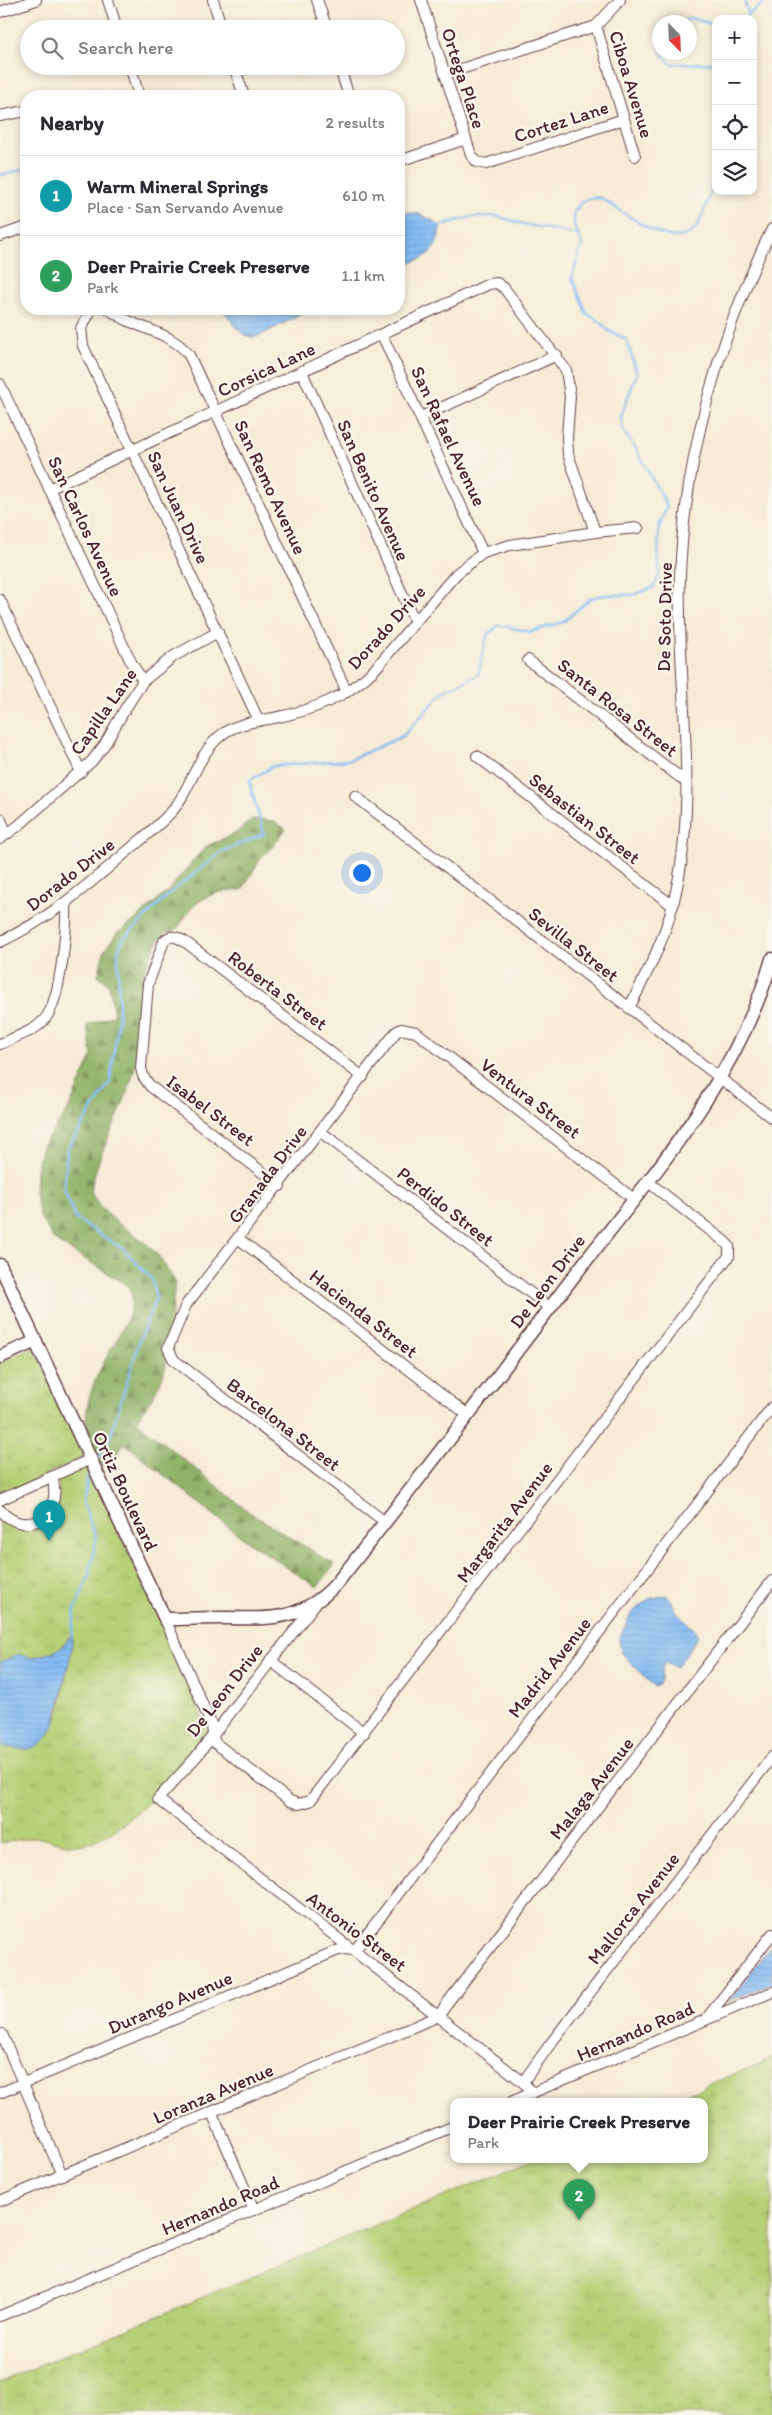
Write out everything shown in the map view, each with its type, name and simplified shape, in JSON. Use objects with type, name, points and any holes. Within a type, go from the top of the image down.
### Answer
[{"type":"street","points":[[0,12],[36,0]]},
{"type":"street","points":[[108,0],[114,20]]},
{"type":"street","points":[[213,0],[219,20]]},
{"type":"street","points":[[317,0],[324,20]]},
{"type":"street","name":"Ortega Place","points":[[421,0],[471,155],[480,163]]},
{"type":"street","name":"Ciboa Avenue","points":[[620,0],[596,26],[635,156]]},
{"type":"street","points":[[445,74],[596,26]]},
{"type":"street","points":[[133,75],[137,90]]},
{"type":"street","points":[[237,75],[242,90]]},
{"type":"street","points":[[342,75],[347,90]]},
{"type":"street","points":[[0,116],[20,112]]},
{"type":"street","name":"Cortez Lane","points":[[480,163],[486,164],[624,119]]},
{"type":"street","points":[[405,159],[466,139]]},
{"type":"street","points":[[0,236],[20,229]]},
{"type":"street","name":"De Soto Drive","points":[[629,1008],[649,969],[673,906],[685,840],[686,782],[679,614],[681,563],[693,466],[714,377],[733,319],[772,229]]},
{"type":"street","name":"Corsica Lane","points":[[49,489],[489,284],[498,283],[504,288],[557,355]]},
{"type":"street","name":"San Juan Drive","points":[[89,315],[81,328],[82,343],[260,721]]},
{"type":"street","name":"San Remo Avenue","points":[[118,315],[129,322],[168,338],[181,346],[192,360],[347,692]]},
{"type":"street","name":"San Rafael Avenue","points":[[382,335],[483,553]]},
{"type":"street","points":[[421,417],[557,355],[566,370],[570,385],[567,436],[570,464],[595,532]]},
{"type":"street","name":"San Benito Avenue","points":[[302,372],[415,622]]},
{"type":"street","name":"San Carlos Avenue","points":[[0,384],[132,664],[143,681]]},
{"type":"street","name":"Dorado Drive","points":[[0,942],[35,925],[66,903],[166,817],[184,794],[203,758],[218,738],[233,728],[314,709],[347,692],[368,676],[456,574],[483,553],[510,545],[595,532],[638,528]]},
{"type":"street","points":[[0,600],[81,772]]},
{"type":"street","name":"Capilla Lane","points":[[4,836],[81,772],[105,744],[143,681],[174,656],[218,632]]},
{"type":"street","name":"Santa Rosa Street","points":[[528,660],[686,782]]},
{"type":"street","name":"Sebastian Street","points":[[477,756],[673,906]]},
{"type":"street","name":"Sevilla Street","points":[[355,796],[772,1118]]},
{"type":"street","points":[[0,818],[4,836]]},
{"type":"street","points":[[0,1044],[41,1024],[50,1013],[66,932],[66,903]]},
{"type":"street","name":"Roberta Street","points":[[145,1080],[141,1068],[148,984],[164,940],[170,936],[179,938],[188,944],[363,1077]]},
{"type":"street","name":"De Leon Drive","points":[[158,1799],[213,1736],[270,1660],[317,1602],[337,1583],[385,1522],[634,1199],[696,1115],[720,1078],[756,1005],[772,960]]},
{"type":"street","name":"Granada Drive","points":[[168,1348],[186,1306],[280,1186],[396,1032],[405,1029]]},
{"type":"street","name":"Ventura Street","points":[[405,1029],[416,1032],[634,1199]]},
{"type":"street","name":"Isabel Street","points":[[145,1080],[280,1186]]},
{"type":"street","name":"Perdido Street","points":[[321,1132],[550,1308]]},
{"type":"street","name":"Margarita Avenue","points":[[213,1736],[214,1742],[290,1801],[299,1804],[310,1800],[364,1733],[729,1256],[729,1246],[724,1241],[647,1181]]},
{"type":"street","name":"Hacienda Street","points":[[239,1239],[468,1415]]},
{"type":"street","name":"Ortiz Boulevard","points":[[0,1265],[165,1619],[212,1726],[213,1736]]},
{"type":"street","points":[[0,1357],[36,1341]]},
{"type":"street","name":"Barcelona Street","points":[[168,1348],[174,1360],[195,1377],[385,1522]]},
{"type":"street","name":"Madrid Avenue","points":[[355,1950],[772,1407]]},
{"type":"street","points":[[0,1500],[90,1459]]},
{"type":"street","points":[[0,1510],[16,1521],[27,1523],[40,1520],[48,1514],[55,1498],[52,1477]]},
{"type":"street","name":"Malaga Avenue","points":[[439,2016],[772,1582]]},
{"type":"street","name":"De Leon Drive","points":[[165,1619],[272,1619],[294,1613],[317,1602]]},
{"type":"street","points":[[270,1660],[364,1733]]},
{"type":"street","name":"Mallorca Avenue","points":[[523,2082],[551,2042],[772,1757]]},
{"type":"street","name":"Antonio Street","points":[[158,1799],[523,2082],[532,2093]]},
{"type":"street","points":[[706,2020],[772,1934]]},
{"type":"street","name":"Durango Avenue","points":[[0,2093],[336,1951],[343,1949],[355,1950]]},
{"type":"street","name":"Hernando Road","points":[[520,2098],[772,1992]]},
{"type":"street","name":"Loranza Avenue","points":[[0,2201],[439,2016]]},
{"type":"street","points":[[2,2034],[62,2175]]},
{"type":"street","points":[[212,2112],[254,2210]]},
{"type":"street","name":"Hernando Road","points":[[0,2316],[450,2128]]},
{"type":"green space","points":[[252,819],[274,821],[286,829],[271,849],[262,856],[242,890],[214,894],[201,900],[174,932],[166,932],[156,945],[150,959],[143,989],[140,1038],[135,1067],[127,1094],[99,1162],[90,1191],[103,1210],[153,1250],[175,1281],[170,1333],[163,1345],[166,1356],[164,1374],[136,1421],[249,1512],[335,1565],[317,1587],[244,1539],[124,1443],[111,1466],[99,1465],[91,1448],[87,1431],[86,1415],[89,1399],[101,1368],[127,1318],[132,1294],[130,1287],[54,1240],[40,1217],[35,1193],[36,1171],[42,1146],[68,1110],[92,1056],[87,1025],[114,1015],[109,984],[98,976],[104,951],[117,933],[133,922],[169,890],[205,847],[236,833]]},
{"type":"green space","points":[[34,1347],[84,1457],[0,1495],[0,1363]]},
{"type":"green space","points":[[88,1465],[162,1624],[209,1734],[184,1765],[153,1798],[119,1827],[101,1837],[79,1845],[34,1838],[1,1843],[0,1745],[34,1746],[49,1735],[59,1714],[72,1641],[69,1637],[64,1645],[54,1652],[30,1658],[18,1655],[0,1662],[0,1516],[7,1521],[22,1525],[41,1524],[48,1520],[58,1508],[59,1490],[57,1480]]},
{"type":"green space","points":[[772,2058],[772,2415],[0,2415],[0,2382],[523,2163],[708,2163],[708,2098],[677,2098]]},
{"type":"water","points":[[405,212],[419,214],[432,220],[440,227],[436,245],[428,255],[405,265]]},
{"type":"water","points":[[227,315],[300,315],[259,336],[246,336]]},
{"type":"water","points":[[666,1595],[679,1615],[692,1627],[698,1636],[677,1667],[665,1663],[661,1680],[654,1687],[621,1652],[619,1639],[630,1615],[638,1607],[649,1599]]},
{"type":"water","points":[[69,1637],[72,1637],[70,1658],[59,1707],[50,1732],[43,1742],[33,1748],[19,1749],[0,1745],[0,1662],[19,1654],[30,1658],[54,1652],[64,1645]]},
{"type":"water","points":[[772,1945],[772,1983],[728,2002]]},
{"type":"waterway","points":[[744,0],[749,14]]},
{"type":"waterway","points":[[748,15],[767,0]]},
{"type":"waterway","points":[[697,20],[712,24]]},
{"type":"waterway","points":[[667,60],[671,64],[712,63]]},
{"type":"waterway","points":[[0,175],[20,170]]},
{"type":"waterway","points":[[98,1458],[110,1437],[142,1333],[156,1298],[152,1279],[123,1249],[76,1219],[64,1190],[67,1149],[110,1082],[119,1015],[118,951],[123,939],[170,893],[223,851],[264,834],[249,781],[273,766],[349,760],[403,736],[443,692],[478,675],[487,635],[499,625],[530,632],[563,622],[591,598],[604,595],[633,595],[654,587],[660,572],[658,559],[659,527],[667,506],[635,447],[623,431],[621,416],[637,373],[626,339],[607,330],[601,322],[587,314],[572,278],[582,244],[574,225],[574,212],[582,202],[591,198],[601,198],[648,228],[675,237],[687,235],[699,223],[712,188]]},
{"type":"waterway","points":[[434,227],[471,217],[496,216],[523,224],[579,235]]},
{"type":"waterway","points":[[72,1637],[75,1609],[89,1576],[96,1539],[83,1502],[88,1476]]},
{"type":"place","name":"Warm Mineral Springs","points":[[49,1541]]},
{"type":"place","name":"Deer Prairie Creek Preserve","points":[[579,2220]]}]
